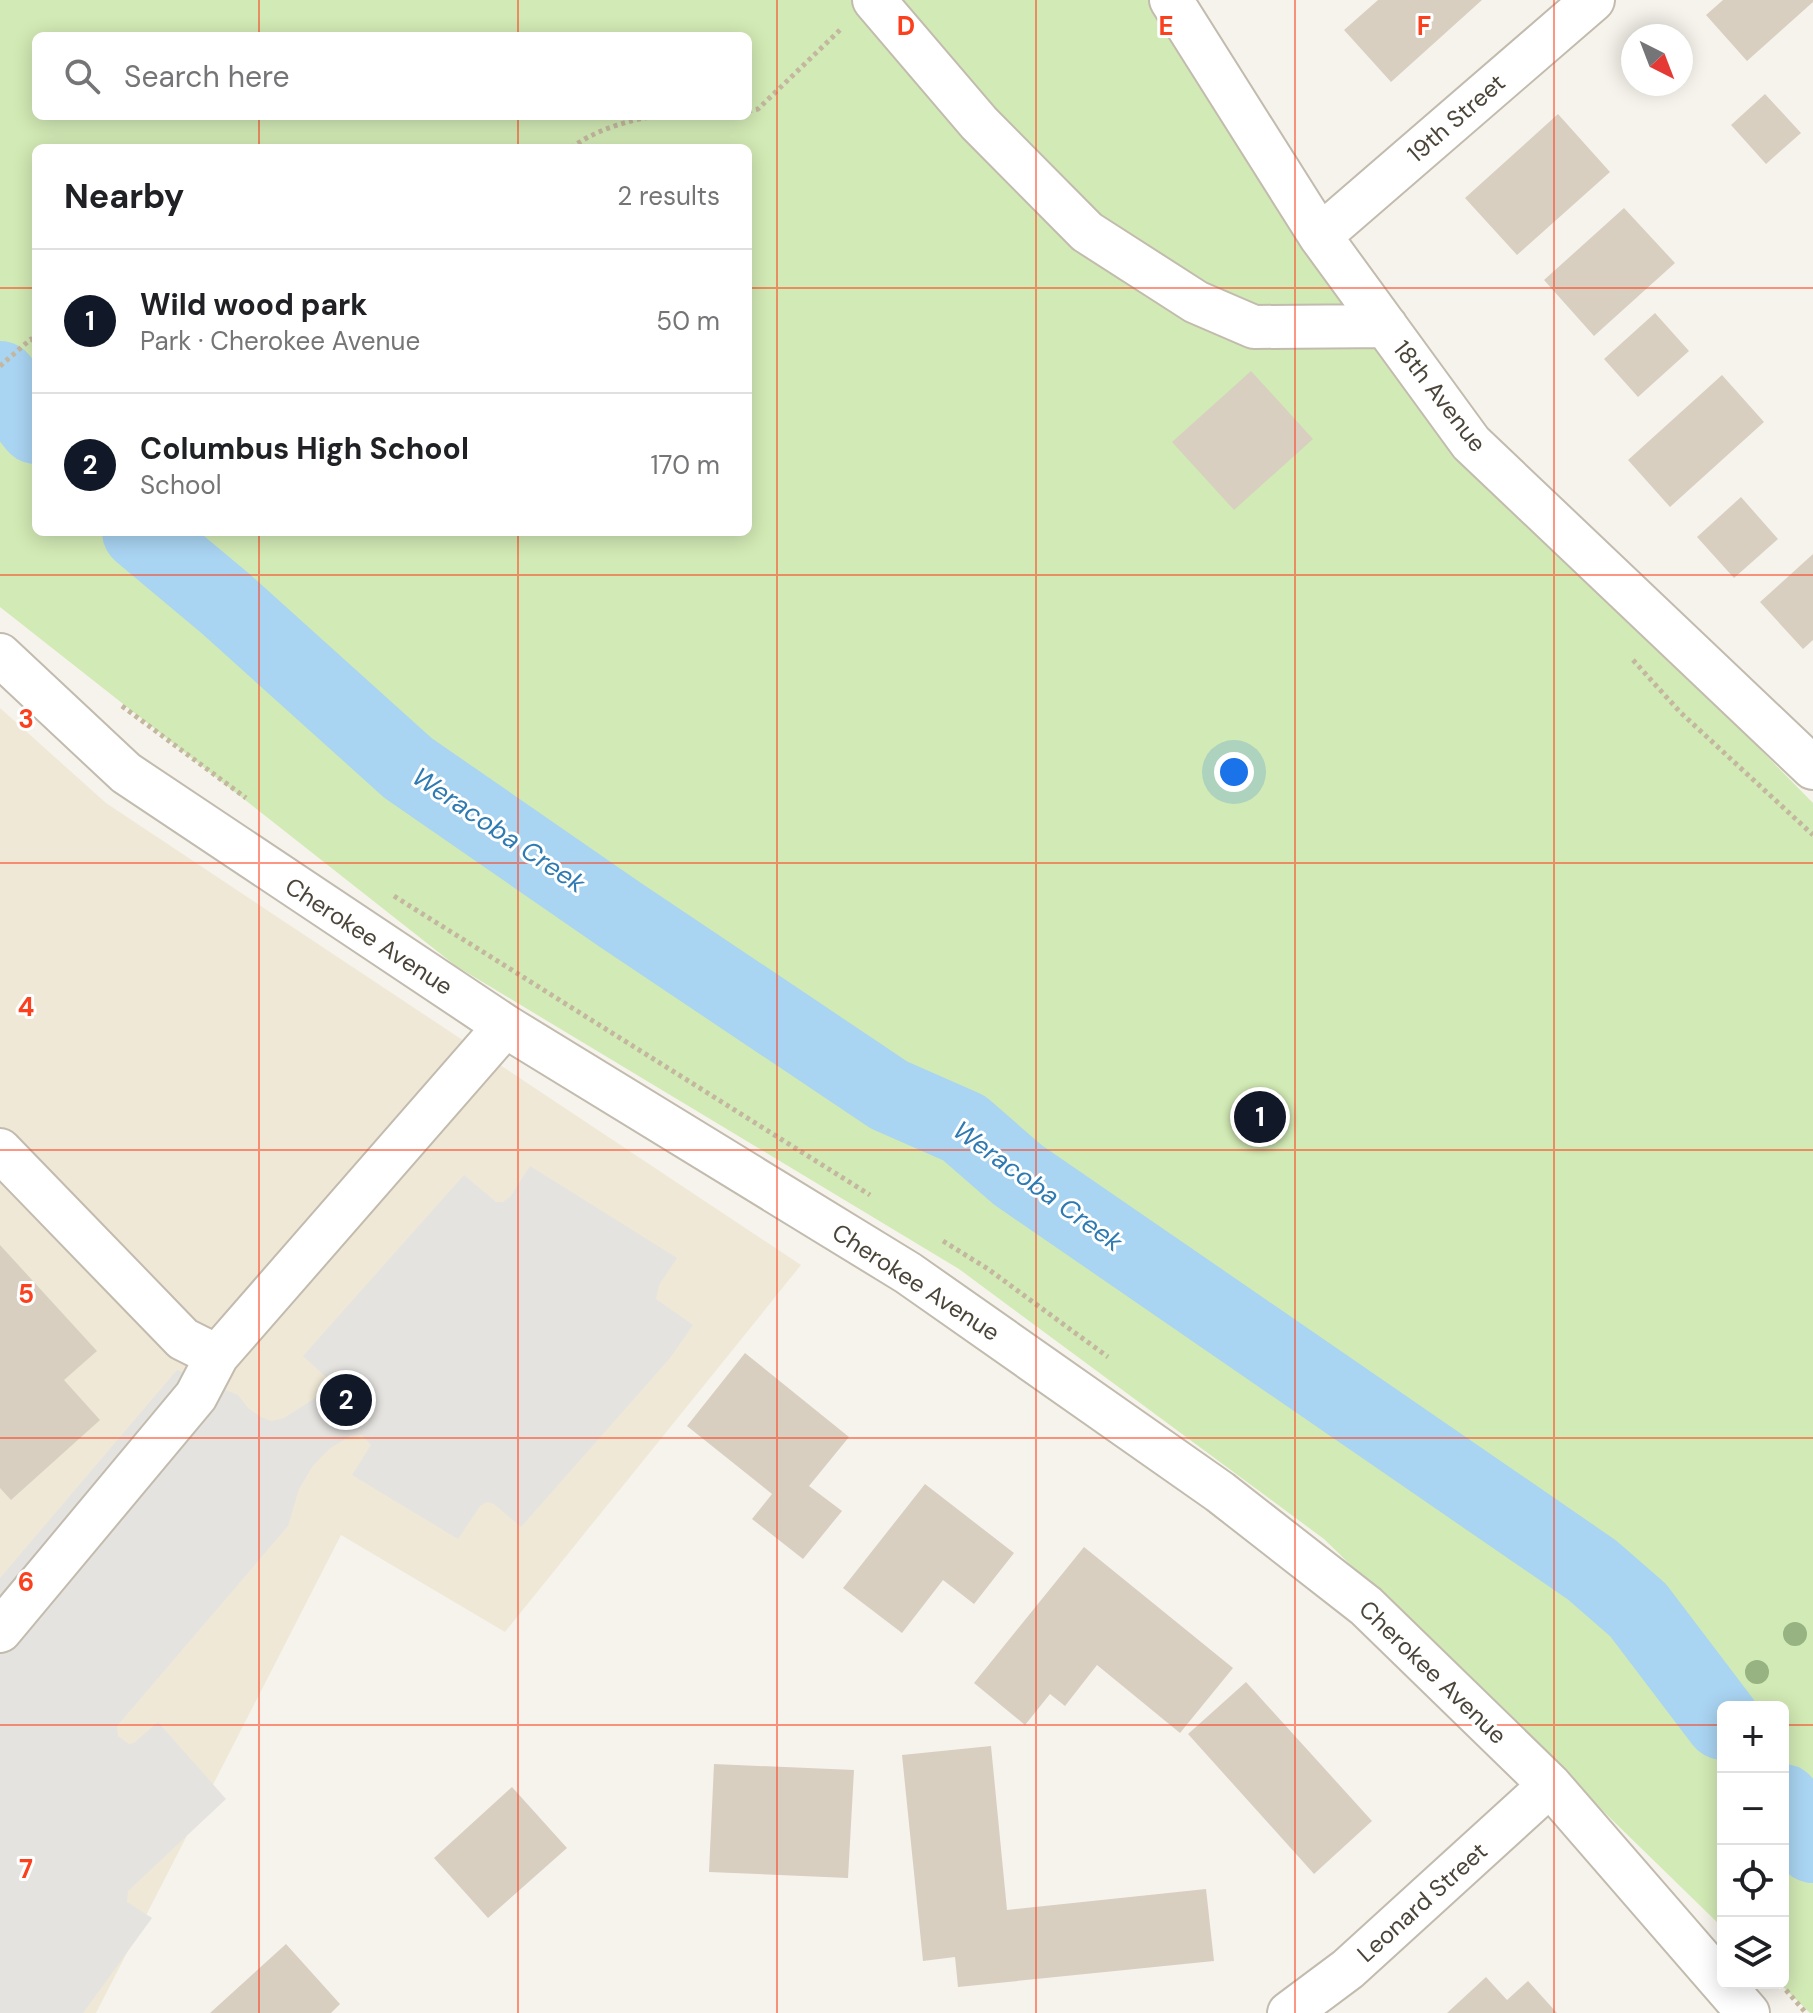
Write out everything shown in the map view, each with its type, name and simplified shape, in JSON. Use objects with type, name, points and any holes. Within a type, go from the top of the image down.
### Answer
[{"type":"street","name":"18th Avenue","points":[[1171,0],[1320,236],[1471,443],[1813,768]]},
{"type":"street","name":"19th Street","points":[[1320,236],[1593,0]]},
{"type":"street","points":[[862,10],[1087,232],[1196,302],[1254,327],[1386,326]]},
{"type":"street","name":"Cherokee Avenue","points":[[0,655],[126,773],[505,1026],[908,1273],[1220,1492],[1366,1606],[1550,1785],[1748,2013]]},
{"type":"street","points":[[0,1631],[196,1396],[217,1356],[505,1026]]},
{"type":"street","points":[[0,1150],[183,1339],[217,1356]]},
{"type":"street","name":"Leonard Street","points":[[1289,2013],[1348,1969],[1550,1785]]},
{"type":"path","points":[[752,110],[758,109],[862,10]]},
{"type":"path","points":[[576,144],[628,120]]},
{"type":"path","points":[[0,366],[32,340]]},
{"type":"path","points":[[1785,1989],[1806,2013]]},
{"type":"shaded area","points":[[0,708],[106,803],[801,1265],[505,1632],[341,1535],[96,2013],[0,2013]]},
{"type":"shaded area","points":[[530,1166],[677,1258],[659,1285],[656,1299],[693,1325],[670,1358],[521,1527],[494,1504],[487,1502],[480,1506],[458,1539],[352,1475],[371,1445],[362,1435],[350,1436],[329,1449],[312,1467],[299,1489],[288,1526],[117,1726],[118,1736],[129,1744],[158,1722],[226,1799],[128,1891],[127,1902],[152,1918],[83,2013],[0,2013],[0,1578],[177,1370],[238,1395],[248,1408],[261,1417],[271,1421],[284,1418],[326,1391],[330,1385],[328,1379],[303,1356],[464,1175],[496,1202],[503,1202],[510,1197]]},
{"type":"green space","points":[[0,0],[1148,0],[1409,392],[1813,803],[1813,2013],[1785,1989],[1789,1989],[1789,1701],[1717,1701],[1717,1922],[1324,1539],[959,1269],[456,966],[0,607]]},
{"type":"building","points":[[1378,0],[1482,0],[1391,82],[1344,30]]},
{"type":"building","points":[[1723,0],[1813,2],[1747,61],[1706,15]]},
{"type":"building","points":[[1765,94],[1801,133],[1766,164],[1731,125]]},
{"type":"building","points":[[1558,114],[1610,172],[1517,255],[1465,198]]},
{"type":"building","points":[[1624,208],[1675,263],[1594,336],[1544,280]]},
{"type":"building","points":[[1655,313],[1689,351],[1638,397],[1604,359]]},
{"type":"building","points":[[1251,371],[1313,439],[1234,510],[1172,442]]},
{"type":"building","points":[[1722,375],[1764,422],[1670,507],[1628,460]]},
{"type":"building","points":[[1741,497],[1778,539],[1734,578],[1697,537]]},
{"type":"building","points":[[1813,554],[1813,640],[1803,649],[1760,602]]},
{"type":"building","points":[[0,1245],[97,1351],[64,1380],[100,1420],[11,1500],[0,1488]]},
{"type":"building","points":[[745,1353],[849,1437],[809,1486],[842,1511],[803,1559],[752,1519],[772,1494],[687,1426]]},
{"type":"building","points":[[925,1484],[1014,1553],[974,1604],[943,1580],[902,1633],[843,1588]]},
{"type":"building","points":[[1084,1547],[1233,1668],[1180,1733],[1097,1665],[1065,1706],[1050,1694],[1025,1725],[974,1683]]},
{"type":"building","points":[[1246,1682],[1372,1821],[1314,1874],[1188,1734]]},
{"type":"building","points":[[991,1746],[1007,1910],[1206,1889],[1214,1961],[958,1987],[955,1957],[923,1961],[902,1755]]},
{"type":"building","points":[[714,1764],[854,1770],[848,1878],[709,1872]]},
{"type":"building","points":[[512,1787],[567,1848],[488,1918],[434,1858]]},
{"type":"building","points":[[286,1944],[340,2004],[331,2013],[210,2013]]},
{"type":"building","points":[[1486,1977],[1507,2000],[1528,1981],[1557,2013],[1447,2013]]},
{"type":"waterway","name":"Weracoba Creek","points":[[0,379],[32,421]]},
{"type":"waterway","name":"Weracoba Creek","points":[[145,536],[226,604],[408,768],[889,1095],[964,1128],[1018,1175],[1592,1570],[1638,1610],[1717,1714]]},
{"type":"waterway","name":"Weracoba Creek","points":[[1789,1811],[1813,1845]]},
{"type":"place","name":"Wild wood park","points":[[1260,1117]]},
{"type":"place","name":"Columbus High School","points":[[346,1400]]}]
